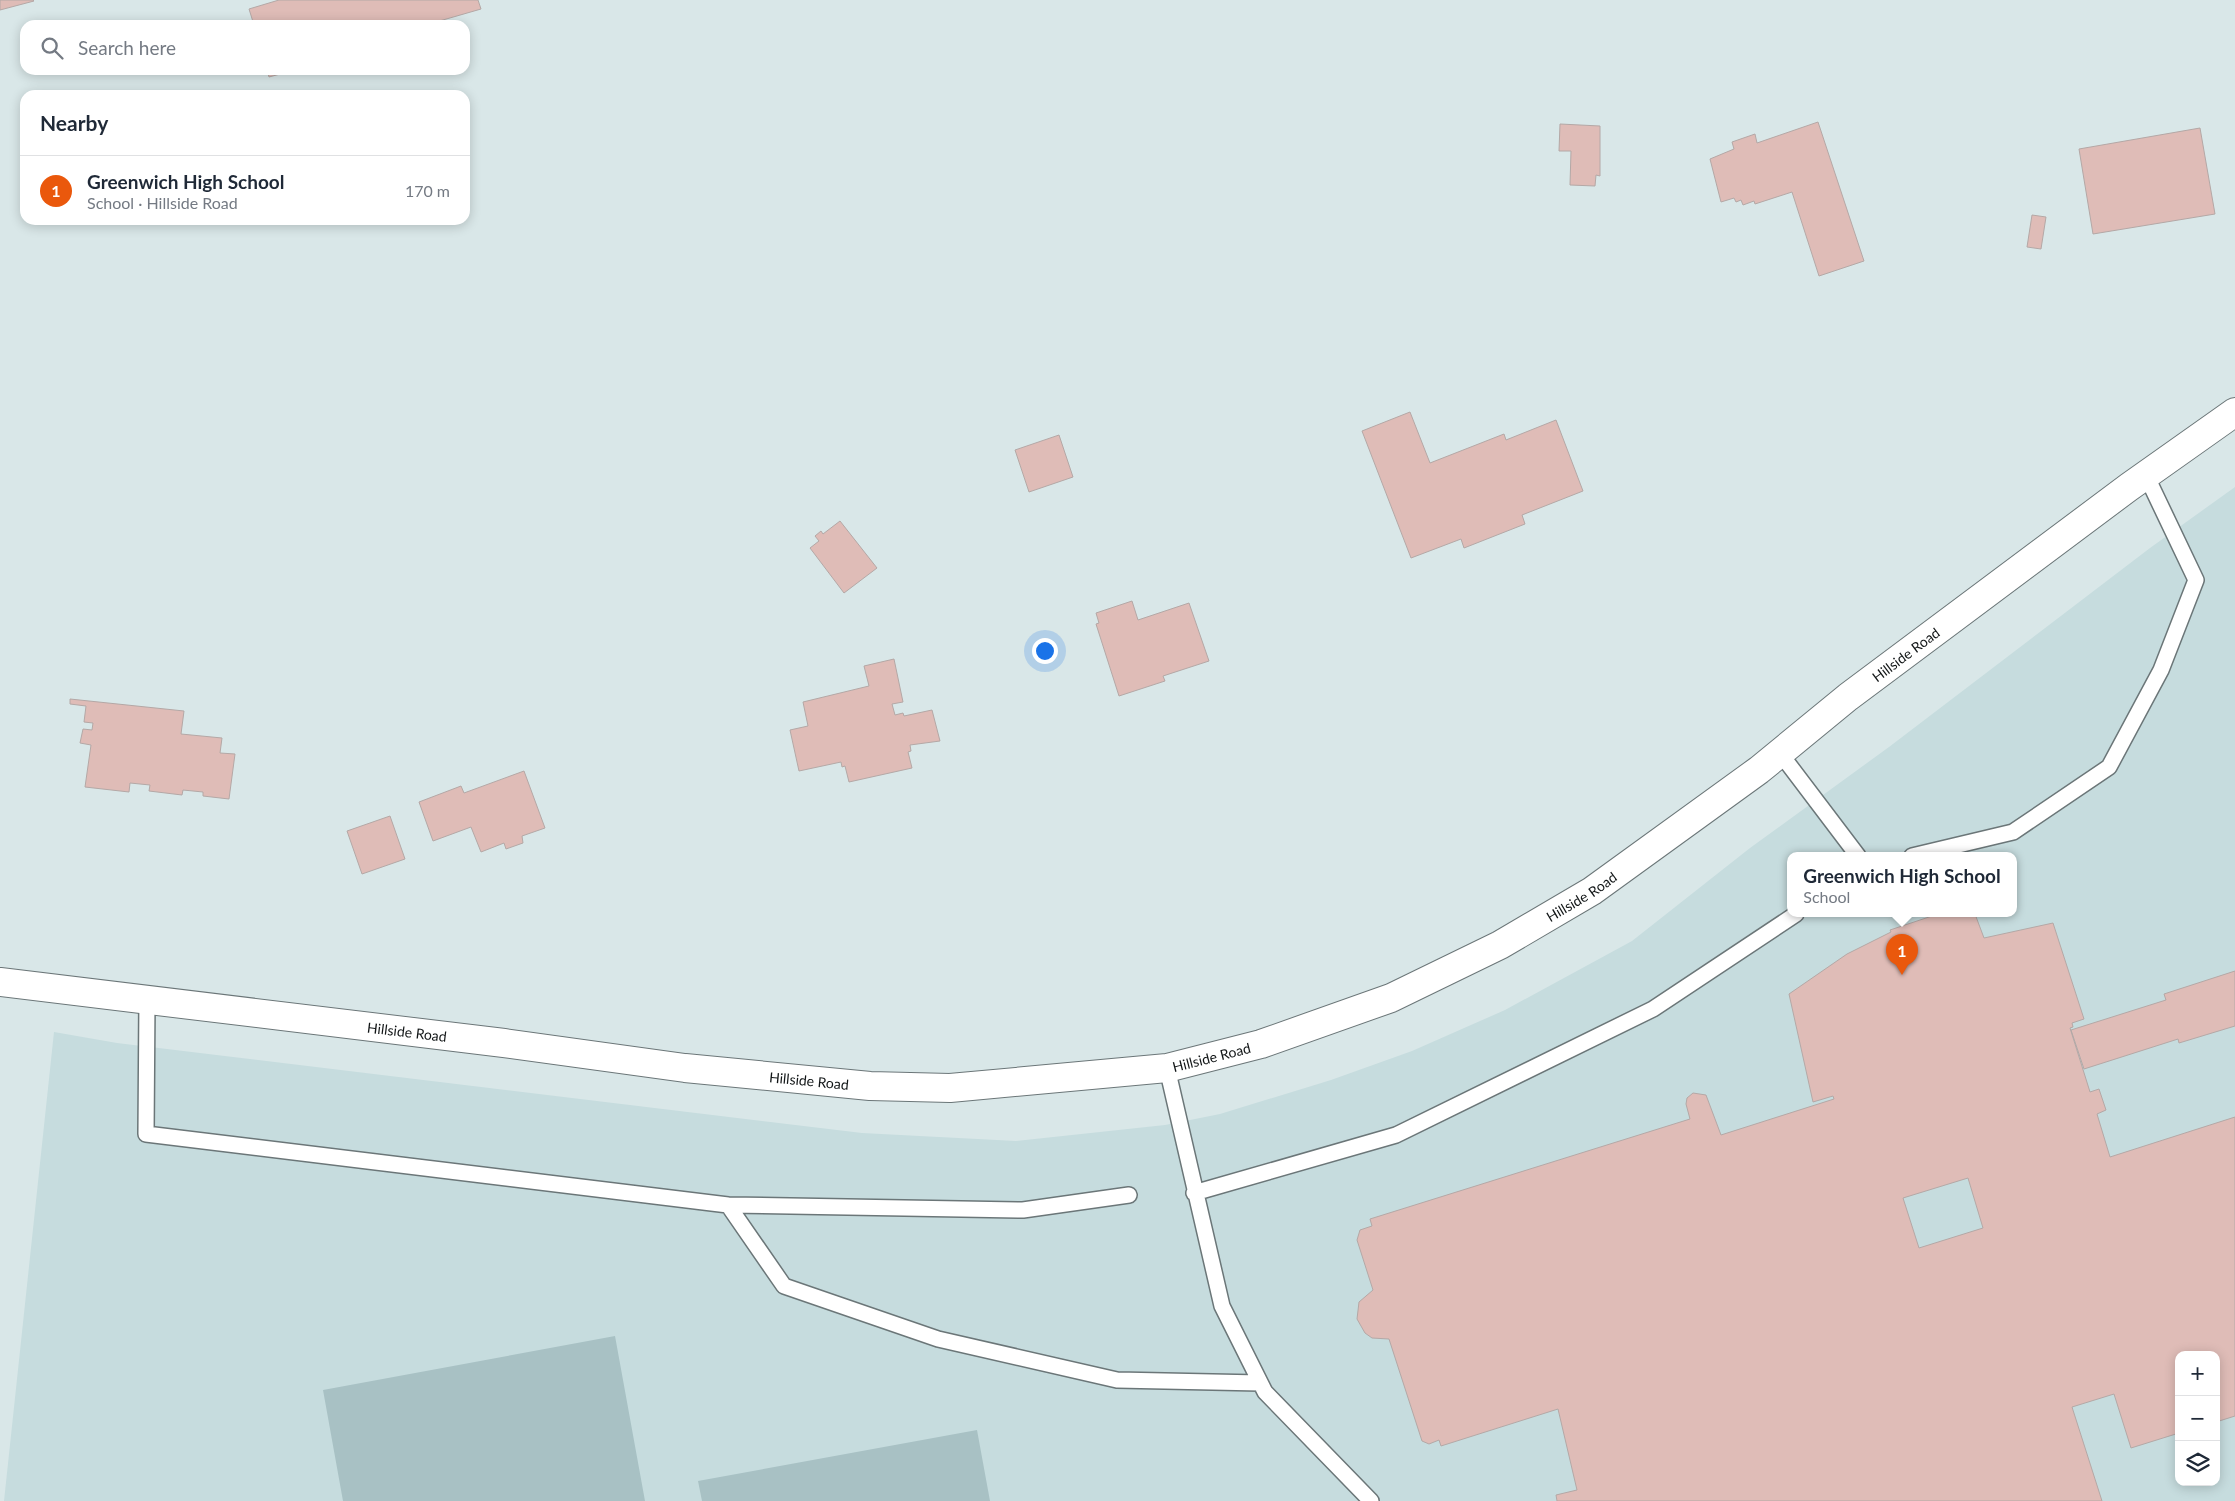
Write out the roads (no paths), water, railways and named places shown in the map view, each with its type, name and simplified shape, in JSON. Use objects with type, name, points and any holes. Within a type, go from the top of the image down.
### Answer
[{"type":"street","name":"Hillside Road","points":[[0,982],[494,1042],[685,1068],[870,1086],[950,1088],[1167,1068],[1261,1044],[1391,998],[1500,945],[1592,891],[1780,753],[1848,697],[2146,475],[2235,412]]},
{"type":"lane","points":[[1929,852],[2013,832],[2109,767],[2161,670],[2196,580],[2146,475]]},
{"type":"lane","points":[[1780,753],[1855,852]]},
{"type":"lane","points":[[1194,1193],[1396,1135],[1653,1009],[1791,917]]},
{"type":"lane","points":[[147,999],[146,1134],[728,1205],[1022,1210],[1129,1195]]},
{"type":"lane","points":[[1167,1068],[1194,1193],[1222,1306],[1265,1392],[1371,1501]]},
{"type":"lane","points":[[728,1205],[784,1286],[938,1339],[1117,1380],[1260,1383]]},
{"type":"place","name":"Greenwich High School","points":[[1902,975]]}]
